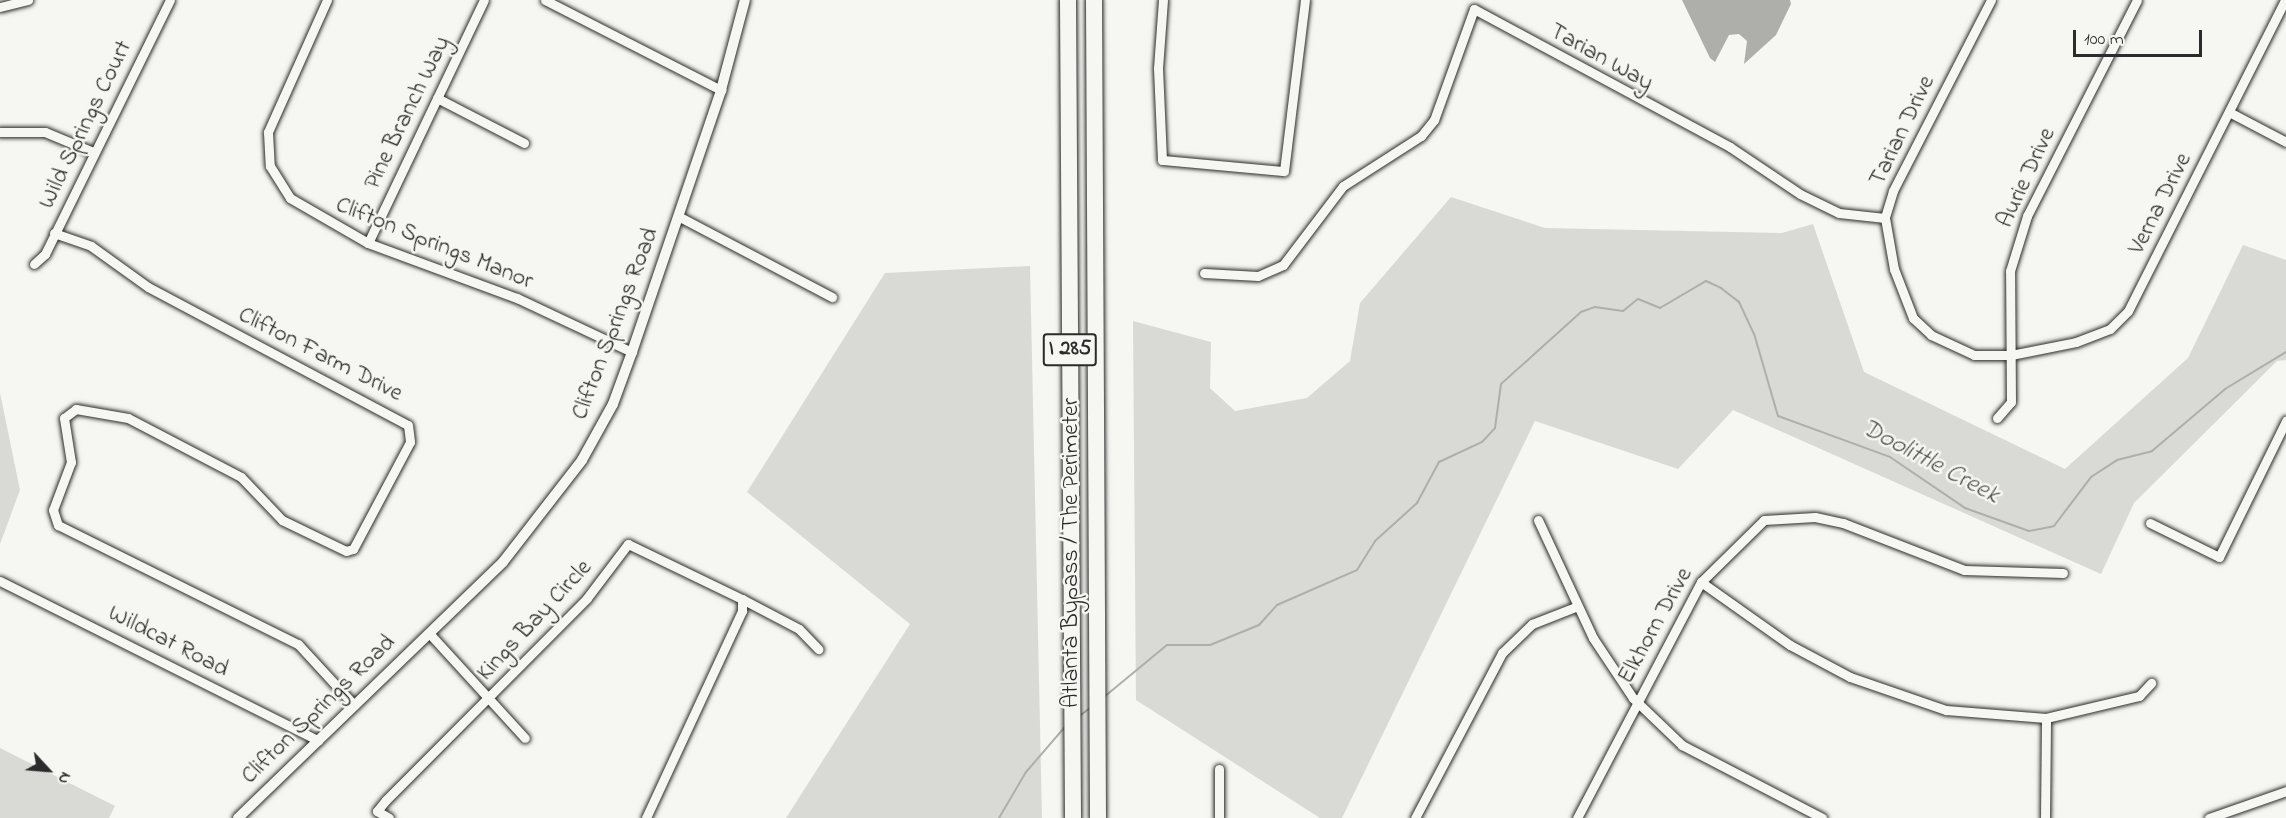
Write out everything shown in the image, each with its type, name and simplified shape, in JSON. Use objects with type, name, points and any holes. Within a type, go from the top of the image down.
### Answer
[{"type":"highway","name":"Atlanta Bypass / The Perimeter","points":[[1068,0],[1073,818]]},
{"type":"highway","name":"Atlanta Bypass / The Perimeter","points":[[1094,0],[1098,818]]},
{"type":"street","points":[[0,7],[28,0]]},
{"type":"street","name":"Wild Springs Court","points":[[34,264],[54,233],[170,0]]},
{"type":"street","name":"Clifton Springs Manor","points":[[327,0],[273,114],[267,149],[274,177],[290,198],[368,243],[518,298],[632,352]]},
{"type":"street","name":"Pine Branch Way","points":[[368,243],[484,0]]},
{"type":"street","name":"Clifton Springs Road","points":[[237,818],[429,633],[546,512],[613,404],[680,217],[721,90],[745,0]]},
{"type":"street","points":[[1163,0],[1158,68],[1162,160],[1284,171],[1305,0]]},
{"type":"street","name":"Tarian Drive","points":[[1991,0],[1893,191],[1885,218],[1891,258],[1913,318],[1962,352],[2011,355]]},
{"type":"street","name":"Aurie Drive","points":[[1997,418],[2011,402],[2010,271],[2027,216],[2137,0]]},
{"type":"street","name":"Verna Drive","points":[[2011,355],[2109,329],[2128,311],[2285,0]]},
{"type":"street","points":[[549,1],[721,90]]},
{"type":"street","name":"Tarian Way","points":[[1204,273],[1258,276],[1283,265],[1343,186],[1421,136],[1434,120],[1474,9],[1730,147],[1800,194],[1839,213],[1885,218]]},
{"type":"street","points":[[437,98],[524,143]]},
{"type":"street","points":[[2229,112],[2286,142]]},
{"type":"street","points":[[0,132],[45,132],[93,152]]},
{"type":"street","points":[[680,217],[832,297]]},
{"type":"street","name":"Clifton Farm Drive","points":[[54,233],[91,246],[148,287],[408,425],[410,442],[353,549],[346,551],[282,520],[241,477],[128,418],[76,409],[64,418],[71,462],[53,510],[58,525],[298,644],[354,705]]},
{"type":"street","points":[[2150,523],[2219,557],[2286,422]]},
{"type":"street","name":"Elkhorn Drive","points":[[1577,818],[1636,700],[1701,582],[1764,520],[1787,516],[1843,523],[1964,570],[2063,573]]},
{"type":"street","points":[[1538,520],[1593,639],[1636,700],[1682,745],[1822,818]]},
{"type":"street","name":"Kings Bay Circle","points":[[374,815],[587,598],[628,544],[799,629],[818,649]]},
{"type":"street","name":"Wildcat Road","points":[[0,581],[318,740]]},
{"type":"street","points":[[1701,582],[1790,645],[1850,677],[1946,710],[2046,718],[2139,696],[2151,683]]},
{"type":"street","points":[[646,818],[742,611],[742,599]]},
{"type":"street","points":[[1415,818],[1502,653],[1532,624],[1578,606]]},
{"type":"street","points":[[429,633],[525,738]]},
{"type":"street","points":[[2045,818],[2046,718]]},
{"type":"street","points":[[1219,769],[1219,818]]},
{"type":"street","points":[[2209,818],[2286,791]]},
{"type":"street","name":"Kings Bay Circle","points":[[374,815],[389,818]]},
{"type":"shaded area","points":[[1682,0],[1790,0],[1791,4],[1776,35],[1744,64],[1747,41],[1739,34],[1729,35],[1715,62],[1710,58]]},
{"type":"shaded area","points":[[1451,197],[1545,228],[1782,233],[1813,224],[1864,372],[2065,469],[2188,358],[2243,245],[2286,260],[2286,360],[2277,361],[2134,503],[2101,574],[1733,410],[1678,469],[1535,421],[1342,818],[1320,818],[1136,700],[1133,321],[1211,342],[1210,388],[1235,411],[1307,398],[1350,361],[1360,303]]},
{"type":"shaded area","points":[[1030,266],[1042,818],[786,818],[910,624],[747,492],[885,273]]},
{"type":"shaded area","points":[[0,393],[20,490],[0,544]]},
{"type":"shaded area","points":[[0,748],[115,806],[109,818],[0,818]]},
{"type":"waterway","name":"Doolittle Creek","points":[[1104,697],[1167,645],[1210,645],[1259,625],[1277,605],[1357,570],[1375,541],[1417,503],[1439,462],[1482,442],[1495,428],[1501,384],[1581,312],[1595,307],[1623,311],[1638,299],[1660,308],[1706,281],[1721,288],[1739,302],[1755,337],[1778,416],[1890,457],[1965,508],[2029,531],[2054,526],[2091,477],[2117,460],[2152,451],[2225,389],[2286,352]]},
{"type":"waterway","name":"Doolittle Creek","points":[[1078,717],[1090,708]]},
{"type":"waterway","name":"Doolittle Creek","points":[[999,818],[1026,772],[1064,728]]}]
